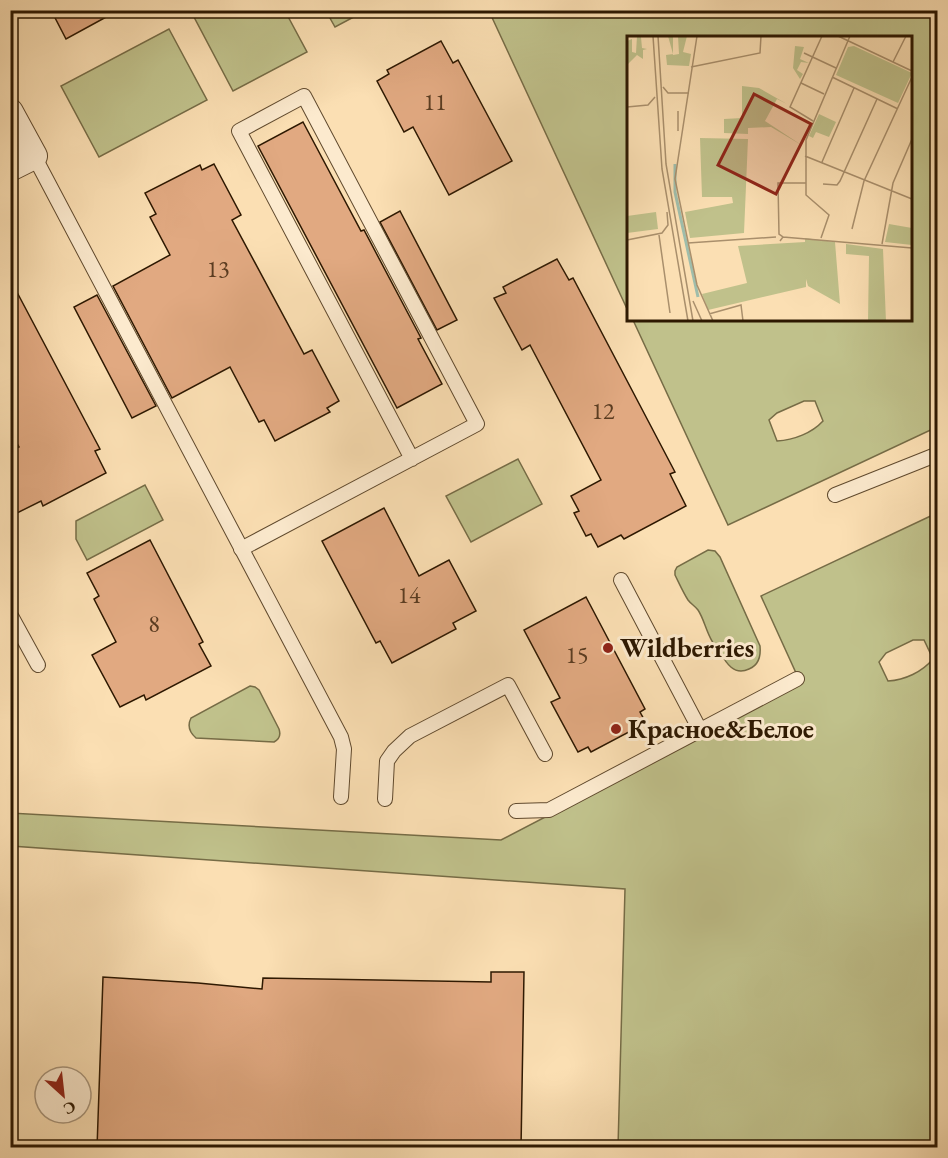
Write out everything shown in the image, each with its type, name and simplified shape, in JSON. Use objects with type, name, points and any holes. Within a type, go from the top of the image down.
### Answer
[{"type":"street","points":[[10,112],[34,156],[10,168]]},
{"type":"lane","points":[[242,549],[412,459],[477,424],[304,96],[239,131],[412,459]]},
{"type":"lane","points":[[34,156],[341,737],[344,749],[341,797]]},
{"type":"lane","points":[[835,495],[938,454]]},
{"type":"lane","points":[[621,580],[700,730]]},
{"type":"lane","points":[[10,614],[38,665]]},
{"type":"lane","points":[[516,811],[549,810],[797,679]]},
{"type":"lane","points":[[385,799],[387,761],[410,736],[508,684],[545,754]]},
{"type":"green space","points":[[207,11],[285,11],[307,52],[233,91],[194,17]]},
{"type":"green space","points":[[326,11],[365,11],[335,27]]},
{"type":"green space","points":[[489,11],[937,11],[937,427],[728,525],[633,321],[912,321],[912,36],[627,36],[627,309]],"holes":[[[804,401],[815,401],[823,421],[802,435],[777,441],[769,420],[777,413]]]},
{"type":"green space","points":[[169,29],[207,100],[99,157],[61,86]]},
{"type":"green space","points":[[518,459],[542,504],[471,542],[446,496]]},
{"type":"green space","points":[[145,485],[163,520],[87,560],[76,539],[76,521]]},
{"type":"green space","points":[[937,513],[937,1147],[618,1147],[625,889],[11,846],[10,813],[501,840],[801,684],[761,596]],"holes":[[[913,640],[924,640],[933,659],[913,674],[888,681],[879,662],[886,653]]]},
{"type":"green space","points":[[708,550],[715,551],[720,557],[760,646],[760,657],[757,663],[744,671],[735,670],[725,660],[675,575],[677,567]]},
{"type":"green space","points":[[250,686],[259,690],[279,729],[278,740],[274,742],[196,738],[194,736],[189,726],[191,718]]},
{"type":"building","points":[[51,10],[119,10],[66,39]]},
{"type":"building","points":[[441,41],[453,63],[458,60],[512,161],[449,195],[413,127],[404,132],[377,81],[389,74],[387,70]]},
{"type":"building","points":[[303,122],[361,231],[364,230],[421,338],[418,339],[442,384],[397,408],[258,146]]},
{"type":"building","points":[[214,164],[241,215],[232,220],[304,354],[312,350],[339,401],[327,408],[330,412],[275,441],[264,420],[259,422],[230,367],[172,398],[113,286],[170,255],[150,217],[156,214],[145,193],[200,165],[202,170]]},
{"type":"building","points":[[400,211],[457,320],[437,330],[380,222]]},
{"type":"building","points":[[557,259],[569,280],[573,278],[675,472],[670,474],[686,506],[624,539],[621,535],[598,547],[591,534],[586,536],[574,513],[579,511],[571,496],[601,480],[530,345],[522,350],[494,298],[506,293],[503,287]]},
{"type":"building","points":[[10,279],[100,449],[95,451],[106,473],[43,506],[41,501],[17,513],[10,500],[10,451],[19,447],[10,431]]},
{"type":"building","points":[[97,295],[156,406],[132,418],[74,307]]},
{"type":"building","points":[[384,508],[419,576],[449,560],[476,611],[453,623],[456,629],[392,663],[380,641],[376,643],[322,541]]},
{"type":"building","points":[[150,540],[203,642],[199,644],[211,666],[146,700],[144,695],[120,707],[92,655],[116,642],[94,599],[99,596],[87,573]]},
{"type":"building","points":[[586,597],[645,709],[640,712],[646,723],[591,752],[588,747],[578,752],[551,702],[560,698],[524,630]]},
{"type":"building","points":[[491,972],[524,972],[521,1148],[97,1148],[103,977],[262,989],[263,978],[491,982]]},
{"type":"place","name":"Wildberries","points":[[608,648]]},
{"type":"place","name":"Красное&Белое","points":[[616,729]]}]
